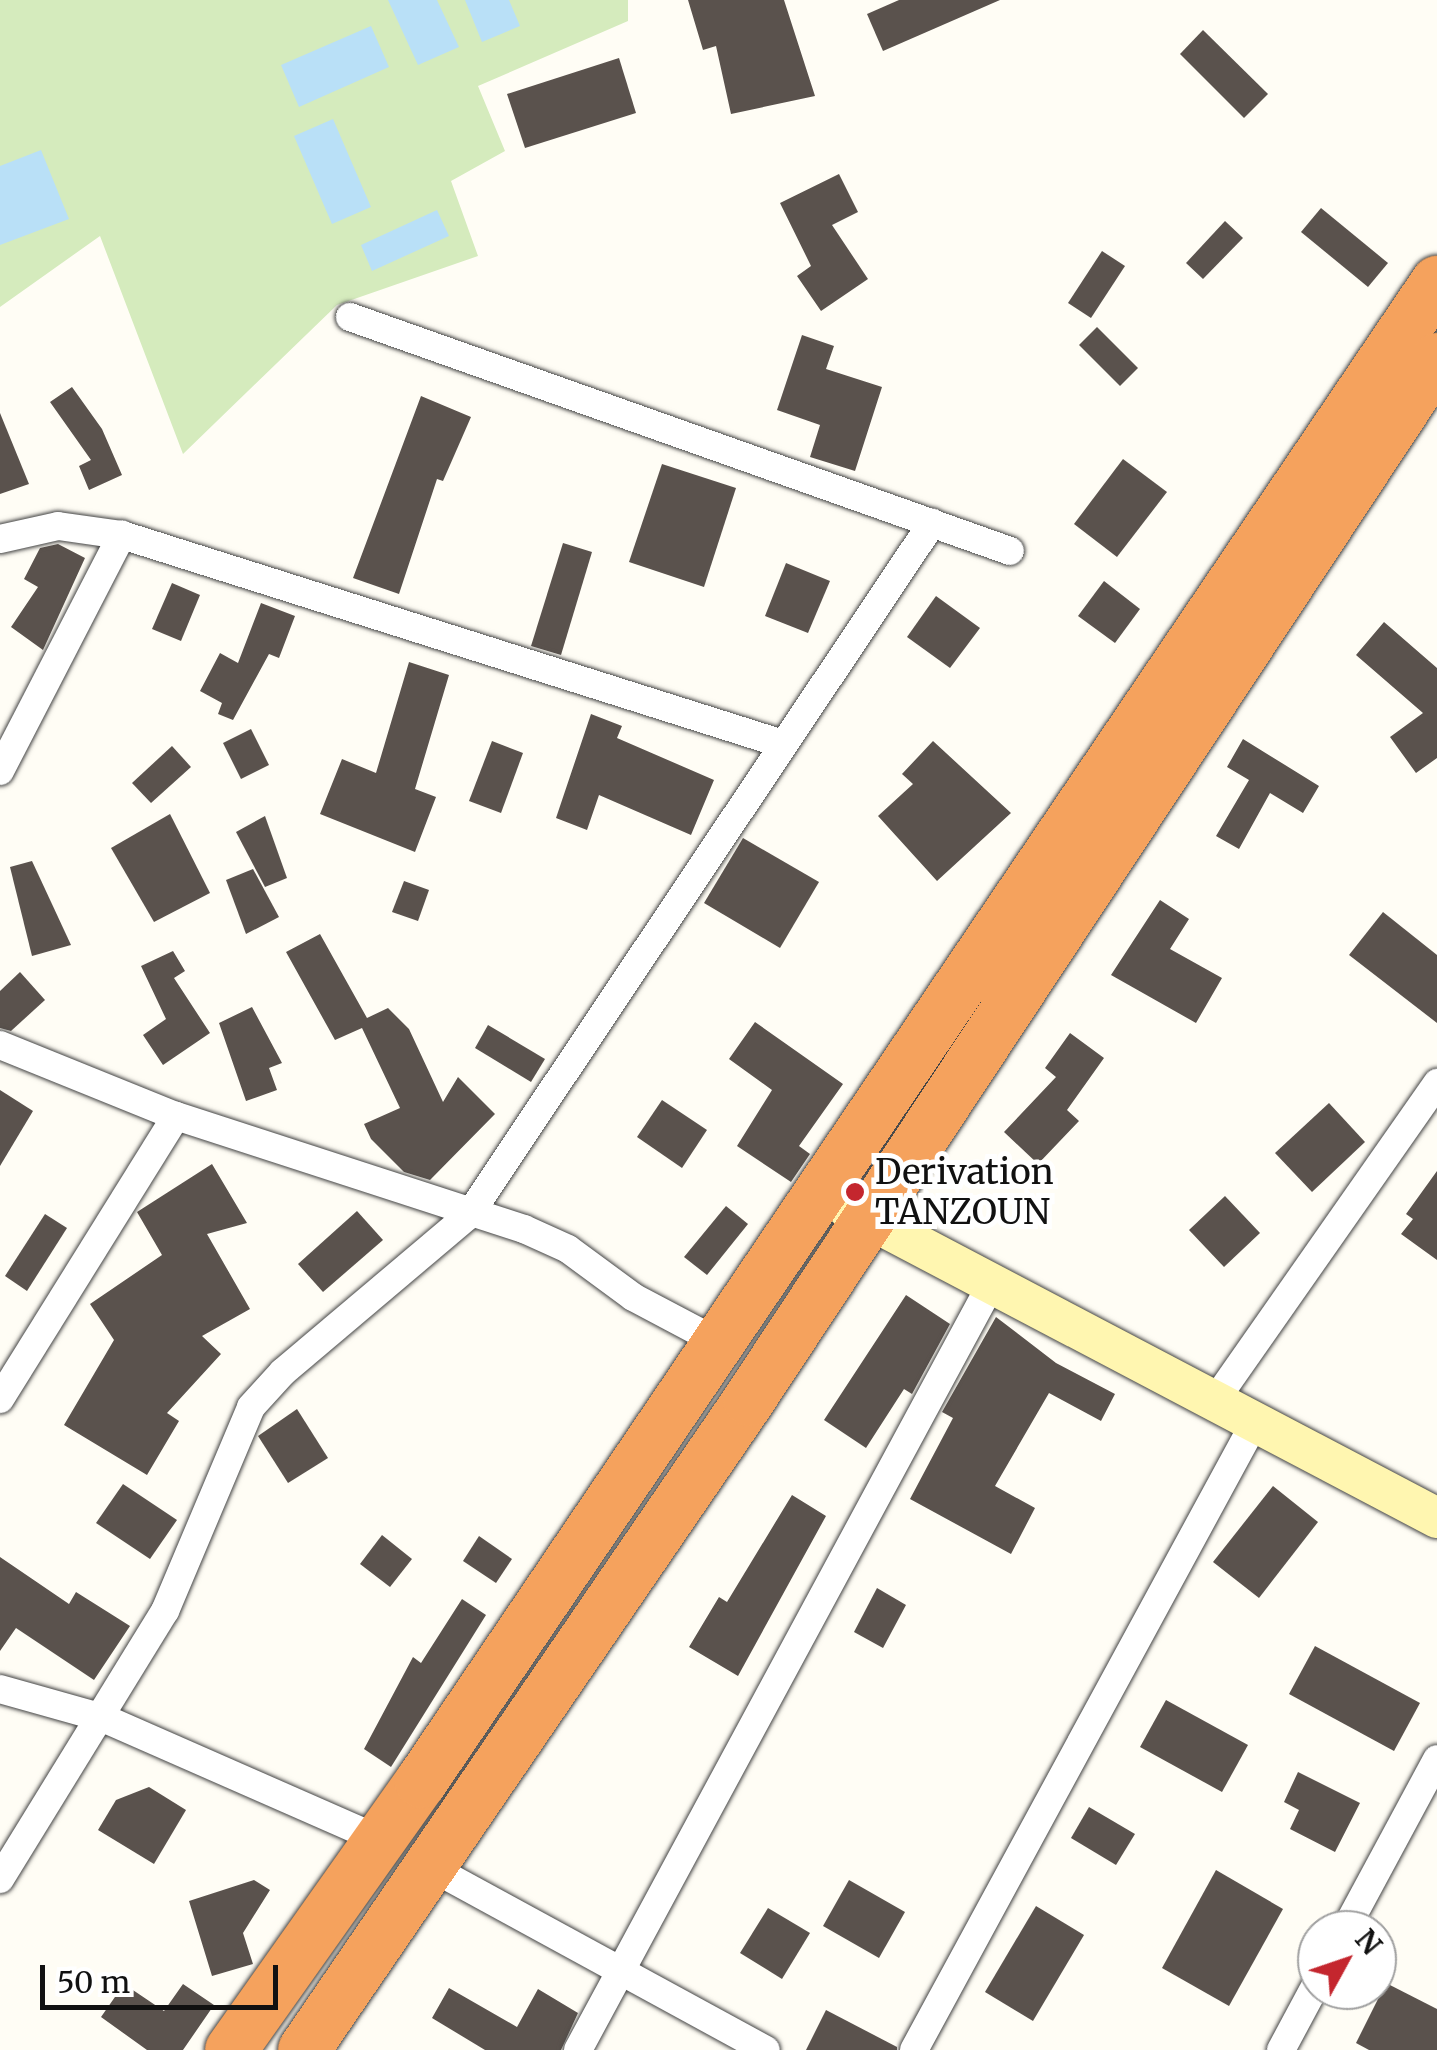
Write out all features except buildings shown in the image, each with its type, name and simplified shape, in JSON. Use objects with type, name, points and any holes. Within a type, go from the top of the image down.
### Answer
[{"type":"highway","points":[[232,2050],[820,1194],[1437,282]]},
{"type":"highway","points":[[304,2050],[432,1868],[1429,388]]},
{"type":"street","points":[[350,317],[1010,551]]},
{"type":"street","points":[[0,1879],[103,1718],[165,1611],[251,1407],[283,1372],[470,1215],[932,523]]},
{"type":"street","points":[[0,539],[58,526],[122,536],[783,744]]},
{"type":"street","points":[[0,771],[122,536]]},
{"type":"street","points":[[0,1045],[176,1116],[568,1248],[633,1297],[718,1342]]},
{"type":"street","points":[[1216,1399],[1437,1083]]},
{"type":"street","points":[[0,1399],[176,1116]]},
{"type":"street","points":[[820,1194],[994,1280],[1437,1518]]},
{"type":"street","points":[[578,2050],[994,1280]]},
{"type":"street","points":[[914,2050],[1256,1420]]},
{"type":"street","points":[[0,1690],[103,1718],[377,1838]]},
{"type":"street","points":[[1356,1910],[1437,1759]]},
{"type":"street","points":[[432,1868],[766,2050]]},
{"type":"street","points":[[1281,2050],[1302,2010]]},
{"type":"green space","points":[[0,0],[628,0],[628,21],[478,86],[505,151],[451,181],[478,256],[337,305],[183,454],[100,236],[0,307]]},
{"type":"water","points":[[388,0],[437,0],[459,47],[418,65]]},
{"type":"water","points":[[465,0],[509,0],[520,26],[482,42]]},
{"type":"water","points":[[371,26],[389,67],[299,107],[281,65]]},
{"type":"water","points":[[333,119],[371,207],[332,224],[294,136]]},
{"type":"water","points":[[41,150],[69,219],[0,245],[0,166]]},
{"type":"water","points":[[437,210],[449,236],[372,271],[361,245]]},
{"type":"place","name":"Derivation TANZOUN","points":[[855,1192]]}]
